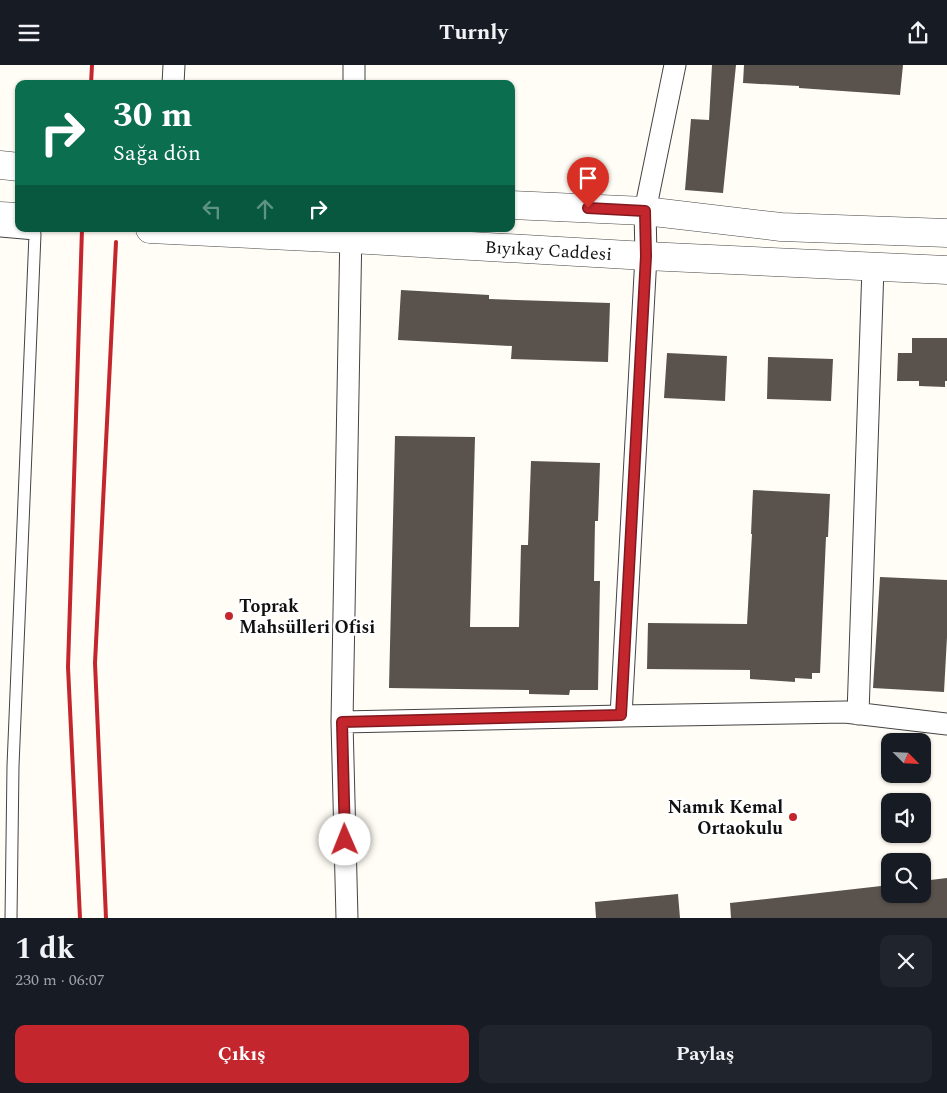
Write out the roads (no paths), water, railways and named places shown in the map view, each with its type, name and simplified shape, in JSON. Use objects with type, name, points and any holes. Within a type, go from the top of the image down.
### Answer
[{"type":"street","points":[[173,80],[174,65]]},
{"type":"street","points":[[354,65],[354,80]]},
{"type":"street","points":[[621,715],[646,256],[645,211],[675,65]]},
{"type":"street","points":[[0,165],[15,167]]},
{"type":"street","points":[[515,205],[645,211],[781,227],[947,233]]},
{"type":"street","points":[[0,216],[15,217]]},
{"type":"street","name":"Bıyıkay Caddesi","points":[[274,232],[351,234],[646,256],[947,271]]},
{"type":"street","points":[[347,918],[342,722],[351,234]]},
{"type":"street","points":[[858,714],[873,267]]},
{"type":"street","points":[[342,722],[845,712],[947,724]]},
{"type":"lane","points":[[0,231],[35,234],[13,766],[11,918]]},
{"type":"railway","points":[[91,80],[92,65]]},
{"type":"railway","points":[[80,918],[68,667],[82,232]]},
{"type":"railway","points":[[106,918],[95,663],[116,242]]},
{"type":"place","name":"Toprak Mahsülleri Ofisi","points":[[229,616]]},
{"type":"place","name":"Namık Kemal Ortaokulu","points":[[793,817]]}]
